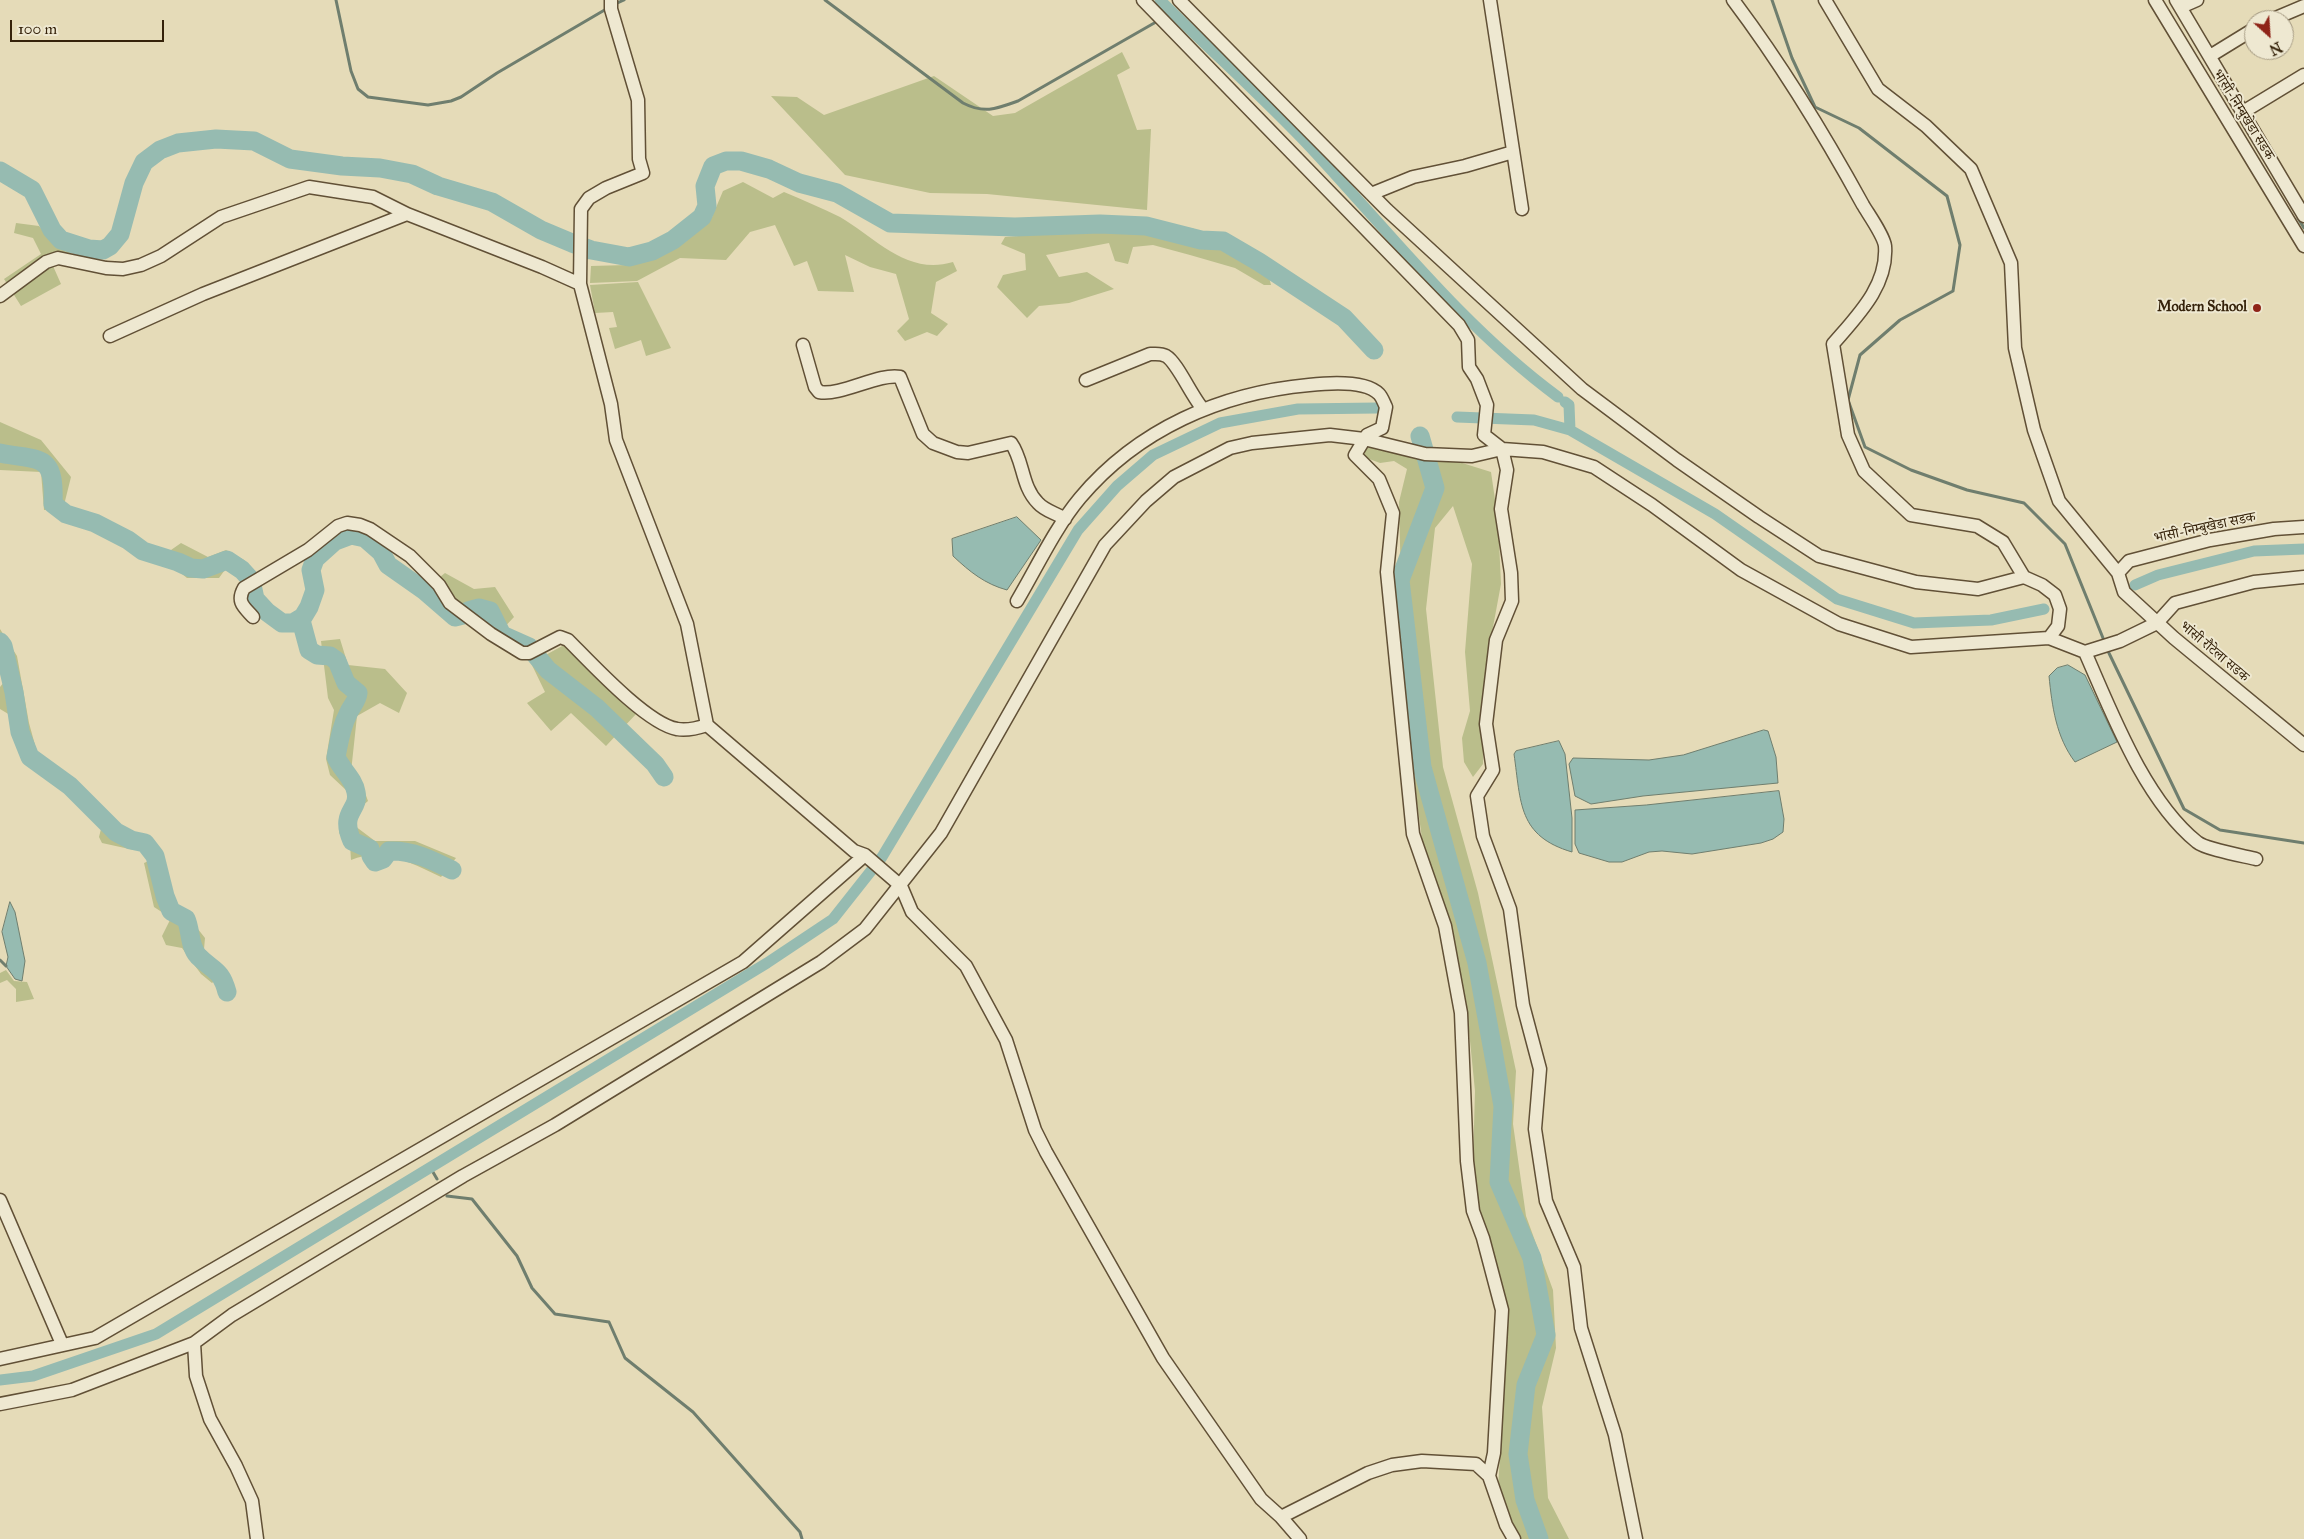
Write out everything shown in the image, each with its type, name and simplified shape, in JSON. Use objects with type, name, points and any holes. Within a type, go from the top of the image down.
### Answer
[{"type":"street","points":[[1143,0],[1459,324],[1468,340],[1469,367],[1477,379],[1487,410],[1484,435],[1502,449],[1507,470],[1501,510],[1511,573],[1512,601],[1496,640],[1487,714],[1486,724],[1493,770],[1476,796],[1482,836],[1510,909],[1523,1005],[1540,1069],[1535,1129],[1546,1201],[1574,1267],[1581,1328],[1615,1435],[1636,1539]]},
{"type":"street","points":[[1180,0],[1371,194],[1582,389],[1677,460],[1819,556],[1916,582],[1978,589],[2024,577]]},
{"type":"street","points":[[1490,0],[1522,209]]},
{"type":"street","points":[[1733,0],[1812,113],[1831,151],[1885,244],[1882,276],[1864,308],[1833,344],[1848,435],[1864,472],[1911,515],[1977,526],[2003,542],[2024,577],[2042,585],[2055,595],[2060,609],[2058,626],[2049,638]]},
{"type":"street","name":"भांसी रौटेला सडक","points":[[1825,0],[1878,89],[1926,126],[1971,169],[2011,263],[2015,348],[2034,430],[2059,501],[2118,573],[2124,592],[2157,623],[2304,745]]},
{"type":"street","name":"भांसी-निम्बुखेडा सडक","points":[[2155,0],[2304,246]]},
{"type":"street","points":[[2197,0],[2179,4],[2304,216]]},
{"type":"street","points":[[611,4],[638,100],[639,159],[643,173],[606,188],[589,198],[581,209],[580,284],[611,404],[616,440],[687,624],[707,725],[854,851],[869,859],[897,882],[912,912],[966,966],[1006,1040],[1035,1130],[1163,1358],[1261,1499],[1281,1517],[1300,1539]]},
{"type":"street","points":[[2210,56],[2244,35]]},
{"type":"street","points":[[2243,112],[2304,75]]},
{"type":"street","points":[[1371,194],[1413,177],[1465,166],[1513,152]]},
{"type":"street","points":[[0,296],[46,262],[58,258],[106,268],[123,269],[140,265],[161,256],[221,217],[309,187],[373,197],[407,214],[542,267],[580,284]]},
{"type":"street","points":[[110,336],[203,294],[407,214]]},
{"type":"street","points":[[803,345],[815,387],[819,392],[855,387],[893,376],[900,377],[923,434],[933,443],[957,452],[968,453],[1011,443],[1024,483],[1034,498],[1045,508],[1065,518]]},
{"type":"street","points":[[1086,380],[1150,354],[1161,354],[1168,357],[1174,363],[1189,391],[1203,409]]},
{"type":"street","points":[[1018,602],[1065,518],[1080,498],[1116,462],[1155,432],[1203,409],[1262,392],[1291,386],[1353,383],[1378,393],[1386,407],[1382,428],[1367,435],[1355,455],[1379,479],[1393,513],[1387,572],[1413,834],[1445,926],[1461,1013],[1467,1161],[1473,1211],[1483,1238],[1502,1310],[1494,1453],[1489,1476]]},
{"type":"street","points":[[0,1404],[72,1390],[194,1342],[232,1315],[464,1176],[564,1120],[821,962],[865,929],[897,882],[941,833],[1105,545],[1146,501],[1174,477],[1230,448],[1252,443],[1330,435],[1364,439],[1425,454],[1472,456],[1502,449],[1543,452],[1594,467],[1652,505],[1741,570],[1839,624],[1911,647],[2049,638],[2084,652],[2120,641],[2157,623],[2175,603],[2254,582],[2304,577]]},
{"type":"street","points":[[253,618],[240,604],[240,595],[246,587],[308,550],[338,526],[348,523],[360,525],[370,529],[417,562],[439,585],[450,603],[491,634],[522,653],[532,651],[554,639],[568,640],[642,712],[664,725],[679,730],[707,725]]},
{"type":"street","name":"भांसी-निम्बुखेडा सडक","points":[[2118,573],[2129,561],[2210,540],[2274,529],[2304,527]]},
{"type":"street","points":[[2084,652],[2127,748],[2161,803],[2198,843],[2256,859]]},
{"type":"street","points":[[0,1359],[95,1338],[744,962],[869,859]]},
{"type":"street","points":[[0,1200],[62,1344]]},
{"type":"street","points":[[194,1342],[199,1384],[210,1419],[236,1466],[252,1502],[257,1539]]},
{"type":"street","points":[[1281,1517],[1368,1473],[1392,1465],[1422,1461],[1476,1464],[1489,1476],[1506,1525],[1514,1539]]},
{"type":"green space","points":[[1122,52],[1130,68],[1117,75],[1137,130],[1151,129],[1147,210],[987,194],[930,193],[845,175],[771,96],[797,97],[824,115],[934,76],[993,116],[1015,113]]},
{"type":"green space","points":[[743,182],[773,198],[784,192],[840,217],[893,253],[907,259],[921,264],[936,265],[953,262],[957,271],[936,282],[931,313],[948,324],[937,336],[927,332],[905,341],[897,331],[909,319],[896,274],[870,267],[845,255],[854,292],[818,291],[807,261],[794,266],[775,225],[750,232],[726,260],[680,258],[637,281],[590,283],[591,266],[627,265],[675,249],[712,217],[723,191]]},
{"type":"green space","points":[[16,223],[39,226],[53,243],[71,248],[69,256],[53,266],[61,284],[21,306],[4,279],[41,254],[33,238],[14,233]]},
{"type":"green space","points":[[1155,226],[1192,228],[1216,240],[1268,273],[1271,285],[1264,285],[1235,268],[1153,245],[1133,247],[1128,264],[1115,261],[1109,243],[1046,255],[1059,277],[1087,272],[1114,289],[1069,303],[1039,306],[1027,318],[997,287],[1003,275],[1026,270],[1025,254],[1001,244],[1005,237]]},
{"type":"green space","points":[[638,282],[671,348],[646,356],[641,340],[615,349],[609,328],[617,327],[613,312],[595,313],[590,285]]},
{"type":"green space","points":[[0,422],[41,440],[71,477],[63,509],[44,510],[41,472],[0,470]]},
{"type":"green space","points":[[1366,445],[1459,462],[1491,472],[1498,520],[1501,584],[1485,670],[1483,764],[1473,777],[1464,762],[1462,738],[1470,711],[1465,652],[1472,564],[1453,506],[1435,528],[1426,609],[1443,767],[1478,893],[1516,1071],[1513,1124],[1526,1216],[1553,1290],[1556,1348],[1542,1407],[1548,1498],[1569,1539],[1520,1539],[1498,1488],[1506,1362],[1504,1291],[1478,1209],[1473,1161],[1475,1091],[1466,1001],[1449,917],[1423,846],[1417,802],[1402,630],[1399,502],[1407,469],[1394,461],[1380,463],[1364,457]]},
{"type":"green space","points":[[181,543],[208,557],[226,550],[244,560],[252,573],[243,582],[227,567],[219,578],[187,578],[161,557]]},
{"type":"green space","points":[[445,573],[474,589],[495,587],[514,617],[498,634],[452,601],[440,577]]},
{"type":"green space","points":[[0,629],[17,656],[29,723],[38,756],[54,772],[49,781],[22,752],[14,736],[10,715],[0,709],[0,687],[4,682],[0,668]]},
{"type":"green space","points":[[340,639],[348,665],[385,669],[407,693],[399,713],[380,703],[357,716],[351,772],[364,790],[368,801],[354,813],[355,826],[375,841],[415,841],[456,858],[441,877],[398,858],[375,855],[351,860],[350,844],[339,833],[349,799],[347,791],[330,775],[326,759],[334,710],[328,698],[321,641]]},
{"type":"green space","points":[[564,645],[637,713],[606,746],[571,713],[551,731],[527,703],[545,692],[531,663]]},
{"type":"green space","points":[[109,821],[118,829],[127,830],[151,843],[134,850],[102,843],[99,837],[102,825]]},
{"type":"green space","points":[[158,857],[164,871],[173,906],[190,919],[205,938],[204,949],[225,971],[212,983],[201,974],[182,948],[166,945],[162,936],[171,918],[154,907],[144,863]]},
{"type":"green space","points":[[6,970],[14,981],[27,982],[34,999],[16,1002],[16,989],[7,980],[0,983],[0,973]]},
{"type":"water","points":[[1017,517],[1041,540],[1007,590],[978,577],[953,556],[952,539]]},
{"type":"water","points":[[2068,665],[2085,675],[2117,742],[2075,762],[2059,732],[2049,676],[2057,668]]},
{"type":"water","points":[[1764,730],[1768,731],[1776,757],[1778,783],[1643,796],[1591,804],[1575,796],[1569,764],[1573,758],[1649,760],[1683,755]]},
{"type":"water","points":[[1559,741],[1565,754],[1572,818],[1572,852],[1554,845],[1541,837],[1532,827],[1525,815],[1521,802],[1514,754],[1516,751]]},
{"type":"water","points":[[1779,791],[1784,819],[1783,832],[1773,839],[1761,843],[1692,854],[1662,851],[1649,852],[1622,862],[1609,862],[1579,853],[1575,844],[1575,810],[1646,805]]},
{"type":"water","points":[[10,902],[15,912],[25,961],[22,981],[15,979],[6,966],[8,957],[2,932]]},
{"type":"waterway","points":[[336,0],[351,71],[358,89],[368,97],[428,105],[451,101],[461,97],[497,73],[608,8]]},
{"type":"waterway","points":[[613,5],[624,0]]},
{"type":"waterway","points":[[825,0],[963,103],[984,109],[996,108],[1018,101],[1156,22]]},
{"type":"waterway","points":[[1160,0],[1293,129],[1459,310],[1523,370],[1558,397]]},
{"type":"waterway","points":[[1772,0],[1792,58],[1815,107],[1859,128],[1947,196],[1960,245],[1953,291],[1900,320],[1860,355],[1848,400],[1865,447],[1911,470],[1967,490],[2024,503],[2065,544],[2105,643]]},
{"type":"waterway","points":[[1164,12],[1168,8]]},
{"type":"waterway","points":[[0,171],[32,190],[52,230],[61,240],[89,249],[103,250],[110,246],[120,234],[134,183],[144,162],[160,150],[178,143],[216,139],[254,141],[290,159],[342,166],[380,168],[412,174],[438,186],[492,202],[541,230],[572,243],[591,250],[629,257],[652,251],[673,240],[702,217],[707,206],[705,186],[713,166],[726,161],[741,161],[769,169],[799,183],[837,193],[890,223],[1015,227],[1100,224],[1146,226],[1201,240],[1223,241],[1259,262],[1344,318],[1374,350]]},
{"type":"waterway","points":[[2298,218],[2304,228]]},
{"type":"waterway","points":[[1565,402],[1569,405],[1570,430]]},
{"type":"waterway","points":[[0,1380],[33,1376],[156,1334],[767,963],[833,919],[882,857],[1078,530],[1117,486],[1153,455],[1220,423],[1298,409],[1377,408]]},
{"type":"waterway","points":[[1457,417],[1534,420],[1570,430],[1715,514],[1837,599],[1914,623],[1991,620],[2044,609]]},
{"type":"waterway","points":[[1420,436],[1435,488],[1400,580],[1422,767],[1477,963],[1503,1106],[1499,1182],[1532,1258],[1546,1335],[1526,1385],[1518,1454],[1525,1500],[1539,1539]]},
{"type":"waterway","points":[[0,453],[42,462],[48,467],[51,475],[53,504],[66,514],[95,523],[128,540],[143,551],[191,568],[203,569],[227,560],[242,570],[251,580],[255,599],[267,612],[282,623],[293,623],[303,617],[309,607],[315,590],[311,570],[315,559],[335,541],[351,535],[365,538],[381,552],[388,565],[425,591],[455,617],[463,615]]},
{"type":"waterway","points":[[2135,585],[2158,575],[2254,551],[2304,549]]},
{"type":"waterway","points":[[468,611],[479,608],[490,611],[502,635],[529,647],[548,670],[597,708],[655,764],[664,777]]},
{"type":"waterway","points":[[297,621],[302,624],[309,650],[317,655],[330,656],[337,661],[346,683],[358,693],[344,724],[336,757],[353,783],[356,792],[355,803],[348,823],[352,841],[370,849],[371,856],[375,862],[383,859],[389,851],[397,851],[422,856],[452,870]]},
{"type":"waterway","points":[[0,642],[3,646],[14,692],[20,732],[30,757],[70,786],[116,832],[131,840],[145,843],[155,856],[165,896],[171,911],[186,919],[195,952],[219,974],[227,992]]},
{"type":"waterway","points":[[2107,649],[2184,809],[2220,830],[2304,843]]},
{"type":"waterway","points":[[0,960],[6,966]]},
{"type":"waterway","points":[[430,1167],[437,1179]]},
{"type":"waterway","points":[[447,1196],[472,1199],[517,1256],[532,1288],[555,1314],[609,1322],[625,1358],[693,1412],[800,1532],[802,1539]]},
{"type":"place","name":"Modern School","points":[[2257,308]]}]
